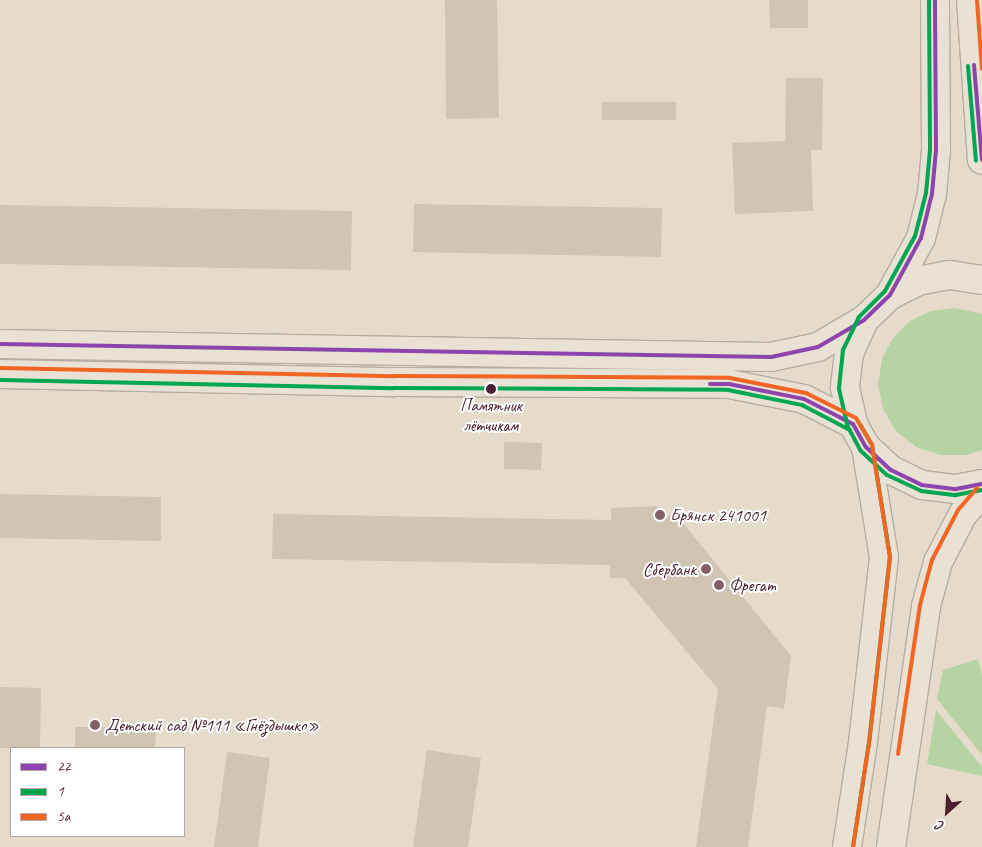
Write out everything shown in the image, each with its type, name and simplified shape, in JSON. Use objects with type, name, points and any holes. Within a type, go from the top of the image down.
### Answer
[{"type":"main road","points":[[0,344],[772,357],[818,347],[864,320],[890,295],[922,238],[932,194],[936,150],[935,0]]},
{"type":"main road","points":[[971,0],[982,160]]},
{"type":"main road","points":[[890,295],[918,281],[941,277],[982,280]]},
{"type":"main road","points":[[848,847],[863,742],[884,557],[860,435],[845,388],[849,353],[864,320]]},
{"type":"main road","points":[[0,374],[394,382],[729,384],[804,399],[860,435],[891,470],[922,485],[956,490],[982,484]]},
{"type":"main road","points":[[890,847],[926,606],[938,562],[963,514],[982,492]]},
{"type":"green space","points":[[955,308],[982,314],[982,450],[966,455],[940,455],[916,447],[896,431],[883,409],[878,384],[882,359],[893,338],[910,321],[931,311]]},
{"type":"green space","points":[[978,659],[982,675],[982,755],[937,699],[943,670]]},
{"type":"green space","points":[[936,710],[982,767],[982,776],[927,764]]},
{"type":"building","points":[[445,0],[497,0],[499,118],[446,119]]},
{"type":"building","points":[[769,0],[808,0],[808,28],[770,28]]},
{"type":"building","points":[[786,78],[823,78],[822,150],[811,150],[813,211],[735,214],[732,143],[785,141]]},
{"type":"building","points":[[602,102],[676,102],[676,120],[602,120]]},
{"type":"building","points":[[414,204],[662,208],[661,257],[413,252]]},
{"type":"building","points":[[0,205],[352,211],[351,270],[0,264]]},
{"type":"building","points":[[504,442],[542,443],[541,470],[504,469]]},
{"type":"building","points":[[0,494],[161,497],[161,541],[0,538]]},
{"type":"building","points":[[657,506],[665,519],[674,512],[791,656],[784,709],[767,706],[748,847],[696,847],[718,689],[625,578],[610,578],[610,565],[272,559],[273,514],[611,520],[611,508]]},
{"type":"building","points":[[0,687],[41,688],[40,747],[0,748]]},
{"type":"building","points":[[75,727],[156,727],[155,747],[75,747]]},
{"type":"building","points":[[427,750],[481,758],[468,847],[413,847]]},
{"type":"building","points":[[227,752],[270,758],[258,847],[214,847]]},
{"type":"transit line","name":"1","points":[[929,0],[930,150],[926,193],[915,236],[885,291],[859,317],[843,350],[839,389],[848,427],[861,451],[887,475],[921,491],[956,495],[982,490]]},
{"type":"transit line","name":"22","points":[[0,344],[771,357],[818,347],[864,320],[890,295],[921,238],[932,194],[936,150],[935,0]]},
{"type":"transit line","name":"5а","points":[[977,0],[982,69]]},
{"type":"transit line","name":"22","points":[[974,65],[982,160]]},
{"type":"transit line","name":"1","points":[[968,66],[976,161]]},
{"type":"transit line","name":"5а","points":[[0,368],[394,376],[730,378],[806,393],[856,418],[872,445],[890,557],[869,743],[853,847]]},
{"type":"transit line","name":"1","points":[[0,380],[394,388],[728,390],[802,405],[850,430]]},
{"type":"transit line","name":"22","points":[[710,384],[729,384],[804,399],[853,424],[866,447],[891,470],[922,485],[956,489],[982,484]]},
{"type":"transit line","name":"1","points":[[853,847],[869,743],[890,557],[872,445],[861,426]]},
{"type":"transit line","name":"5а","points":[[898,754],[920,605],[932,560],[958,510],[977,488]]},
{"type":"place","name":"Памятник лётчикам","points":[[491,389]]},
{"type":"place","name":"Брянск 241001","points":[[660,515]]},
{"type":"place","name":"Сбербанк","points":[[706,569]]},
{"type":"place","name":"Фрегат","points":[[719,585]]},
{"type":"place","name":"Детский сад №111 «Гнёздышко»","points":[[95,725]]}]
